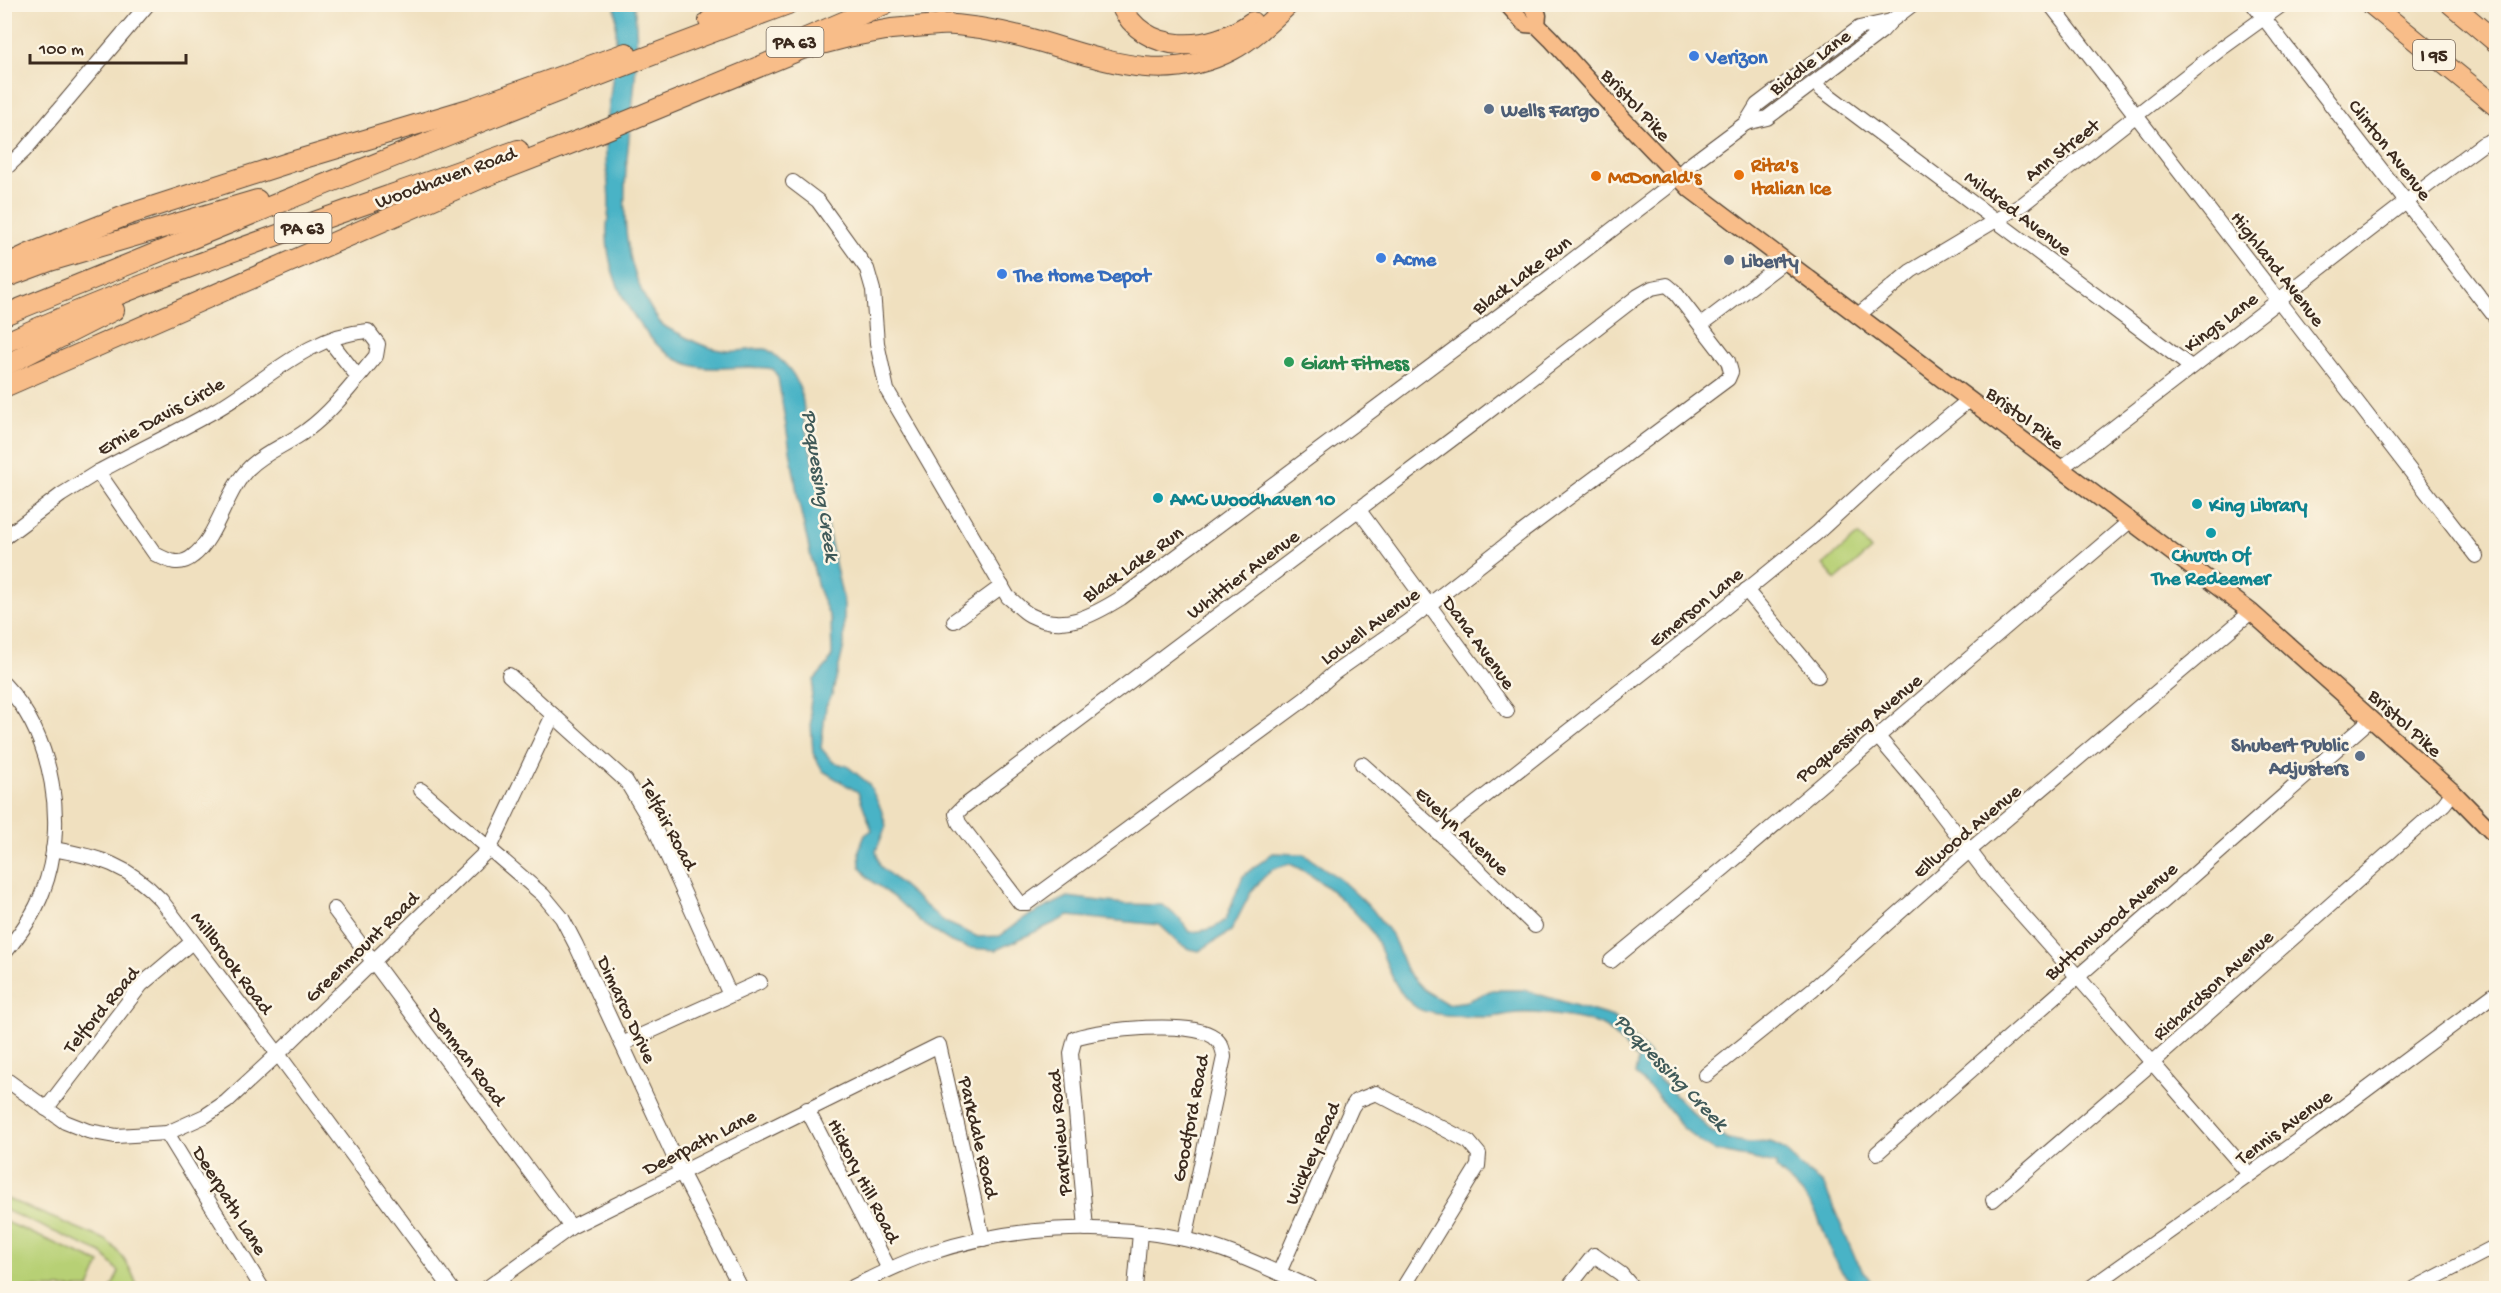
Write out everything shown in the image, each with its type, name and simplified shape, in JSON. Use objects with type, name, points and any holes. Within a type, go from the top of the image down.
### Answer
[{"type":"highway","points":[[639,55],[744,4]]},
{"type":"highway","points":[[689,41],[762,4]]},
{"type":"highway","name":"Woodhaven Road","points":[[4,315],[606,68],[639,55],[689,41],[788,4]]},
{"type":"highway","name":"Woodhaven Road","points":[[4,344],[84,309],[216,259],[603,125],[885,4]]},
{"type":"highway","points":[[1120,4],[1134,25],[1149,36],[1167,43],[1186,45],[1217,40],[1235,33],[1272,4]]},
{"type":"highway","points":[[705,80],[833,35],[886,26],[950,24],[1024,37],[1127,66],[1164,69],[1205,62],[1231,51],[1254,36],[1289,4]]},
{"type":"highway","name":"I 95","points":[[2371,4],[2496,106]]},
{"type":"highway","name":"I 95","points":[[2456,7],[2496,42]]},
{"type":"highway","points":[[638,111],[802,49],[848,37],[950,24]]},
{"type":"highway","points":[[4,266],[28,254],[128,215],[291,162],[606,68]]},
{"type":"highway","points":[[4,387],[603,125]]},
{"type":"highway","points":[[4,278],[50,261],[212,214],[391,158]]},
{"type":"highway","points":[[4,366],[216,259]]},
{"type":"main road","name":"Bristol Pike","points":[[1508,4],[1525,24],[1537,25],[1677,177],[2251,612],[2453,792],[2496,836]]},
{"type":"main road","name":"Bristol Pike","points":[[1530,4],[1538,15],[1537,25]]},
{"type":"street","points":[[4,170],[24,152],[148,4]]},
{"type":"street","name":"Biddle Lane","points":[[1677,177],[1746,123],[1767,118],[1882,31],[1913,4]]},
{"type":"street","name":"Highland Avenue","points":[[2050,4],[2476,556]]},
{"type":"street","name":"Clinton Avenue","points":[[2253,4],[2496,318]]},
{"type":"street","name":"Ann Street","points":[[1857,315],[1911,271],[2023,204],[2263,17],[2283,4]]},
{"type":"street","name":"Mildred Avenue","points":[[1822,90],[2191,367]]},
{"type":"street","name":"Kings Lane","points":[[2060,469],[2407,201],[2483,144],[2493,143]]},
{"type":"street","name":"Black Lake Run","points":[[793,182],[818,201],[867,269],[873,290],[878,343],[887,390],[1008,597],[1029,615],[1051,622],[1072,623],[1095,614],[1121,598],[1528,295],[1665,189],[1677,177]]},
{"type":"street","points":[[1701,324],[1785,261]]},
{"type":"street","name":"Whittier Avenue","points":[[1027,903],[1020,903],[958,823],[956,814],[963,807],[1638,296],[1660,286],[1668,285],[1701,324]]},
{"type":"street","name":"Lowell Avenue","points":[[1027,903],[1429,605],[1521,533],[1728,379],[1731,375],[1728,361],[1701,324]]},
{"type":"street","name":"Ernie Davis Circle","points":[[356,332],[368,332],[378,344],[376,356],[358,377],[306,431],[250,467],[237,483],[205,542],[195,555],[183,562],[170,562],[155,554],[98,472],[217,410],[286,361],[330,341],[356,332]]},
{"type":"street","points":[[330,341],[358,377]]},
{"type":"street","name":"Emerson Lane","points":[[1438,833],[1818,532],[1902,455],[1969,400]]},
{"type":"street","points":[[4,538],[61,495],[98,472]]},
{"type":"street","name":"Dana Avenue","points":[[1358,509],[1507,711]]},
{"type":"street","name":"Poquessing Avenue","points":[[1611,961],[2130,521]]},
{"type":"street","points":[[954,621],[1002,586]]},
{"type":"street","points":[[1746,590],[1818,676]]},
{"type":"street","name":"Ellwood Avenue","points":[[1706,1075],[1814,989],[1970,850],[2251,612]]},
{"type":"street","name":"Telfair Road","points":[[509,675],[626,781],[656,831],[730,995]]},
{"type":"street","points":[[4,684],[26,714],[41,746],[52,786],[55,816],[53,849],[43,892],[19,936],[4,954]]},
{"type":"street","name":"Greenmount Road","points":[[4,1078],[65,1122],[88,1131],[116,1136],[166,1133],[205,1116],[226,1102],[278,1054],[490,848],[553,715]]},
{"type":"street","name":"Buttonwood Avenue","points":[[1877,1153],[2371,719]]},
{"type":"street","points":[[1878,737],[1994,883],[2249,1174]]},
{"type":"street","name":"Evelyn Avenue","points":[[1362,764],[1535,926]]},
{"type":"street","name":"Dimarco Drive","points":[[421,790],[543,895],[562,918],[681,1172],[741,1288]]},
{"type":"street","name":"Richardson Avenue","points":[[1993,1200],[2152,1063],[2446,802],[2453,792]]},
{"type":"street","name":"Millbrook Road","points":[[53,849],[101,858],[148,886],[161,900],[278,1054],[450,1288]]},
{"type":"street","name":"Denman Road","points":[[334,909],[571,1227]]},
{"type":"street","name":"Telford Road","points":[[46,1109],[141,985],[192,942]]},
{"type":"street","points":[[622,1044],[760,982]]},
{"type":"street","name":"Tennis Avenue","points":[[2090,1288],[2311,1131],[2496,993]]},
{"type":"street","name":"Goodford Road","points":[[1079,1036],[1092,1032],[1141,1028],[1192,1030],[1212,1035],[1222,1045],[1224,1057],[1185,1239]]},
{"type":"street","name":"Parkview Road","points":[[1079,1036],[1075,1038],[1071,1053],[1086,1229]]},
{"type":"street","name":"Deerpath Lane","points":[[487,1288],[571,1227],[939,1045]]},
{"type":"street","name":"Parkdale Road","points":[[939,1045],[983,1239]]},
{"type":"street","name":"Wickley Road","points":[[1279,1273],[1352,1107],[1356,1101],[1366,1095],[1376,1093],[1469,1142],[1479,1154],[1478,1166],[1403,1288]]},
{"type":"street","name":"Hickory Hill Road","points":[[807,1109],[889,1269]]},
{"type":"street","name":"Deerpath Lane","points":[[166,1133],[262,1288]]},
{"type":"street","points":[[851,1288],[889,1269],[931,1253],[983,1239],[1032,1232],[1086,1229],[1185,1239],[1234,1255],[1312,1288]]},
{"type":"street","points":[[1135,1288],[1140,1233]]},
{"type":"street","points":[[2415,1288],[2496,1246]]},
{"type":"street","points":[[1568,1288],[1594,1255],[1621,1274],[1633,1288]]},
{"type":"green space","points":[[1858,535],[1871,550],[1836,580],[1823,565]]},
{"type":"green space","points":[[5,1198],[106,1240],[126,1262],[138,1288],[111,1288],[119,1272],[102,1253],[5,1210]]},
{"type":"green space","points":[[4,1221],[100,1263],[89,1288],[5,1288]]},
{"type":"water","points":[[615,5],[634,5],[637,45],[626,167],[625,207],[628,246],[639,284],[659,321],[665,327],[715,349],[768,350],[784,363],[799,385],[804,421],[844,604],[844,646],[832,695],[826,706],[821,748],[833,762],[847,766],[869,784],[886,826],[876,851],[880,866],[943,921],[978,937],[1000,936],[1024,918],[1068,897],[1124,904],[1163,905],[1181,920],[1189,932],[1218,926],[1226,919],[1243,876],[1273,853],[1303,854],[1340,879],[1372,909],[1393,937],[1407,972],[1424,990],[1447,1004],[1468,1001],[1492,990],[1524,990],[1613,1017],[1649,1054],[1656,1076],[1712,1132],[1728,1139],[1748,1143],[1771,1142],[1785,1150],[1800,1166],[1824,1185],[1855,1258],[1875,1288],[1860,1286],[1840,1270],[1812,1206],[1776,1168],[1776,1164],[1713,1150],[1703,1144],[1682,1127],[1656,1094],[1635,1074],[1638,1060],[1601,1025],[1584,1020],[1528,1013],[1492,1017],[1462,1016],[1431,1013],[1417,1008],[1402,994],[1392,978],[1377,942],[1351,908],[1313,877],[1290,864],[1273,869],[1263,878],[1251,892],[1231,931],[1199,951],[1180,944],[1160,925],[1069,916],[996,950],[969,948],[951,942],[924,925],[896,899],[868,878],[860,866],[859,850],[865,835],[872,830],[858,792],[823,771],[813,753],[810,707],[814,680],[828,664],[832,655],[831,620],[818,588],[799,504],[778,378],[773,369],[701,367],[670,355],[652,339],[635,317],[613,273],[607,236],[609,204],[606,152],[615,58]]},
{"type":"place","name":"Verizon","points":[[1694,56]]},
{"type":"place","name":"Wells Fargo","points":[[1489,109]]},
{"type":"place","name":"Rita's Italian Ice","points":[[1739,175]]},
{"type":"place","name":"McDonald's","points":[[1596,176]]},
{"type":"place","name":"Acme","points":[[1381,258]]},
{"type":"place","name":"Liberty","points":[[1729,260]]},
{"type":"place","name":"The Home Depot","points":[[1002,274]]},
{"type":"place","name":"Giant Fitness","points":[[1289,362]]},
{"type":"place","name":"AMC Woodhaven 10","points":[[1158,498]]},
{"type":"place","name":"King Library","points":[[2197,504]]},
{"type":"place","name":"Church Of The Redeemer","points":[[2211,533]]},
{"type":"place","name":"Shubert Public Adjusters","points":[[2360,756]]},
{"type":"water label","name":"Poquessing Creek","points":[[822,485]]},
{"type":"water label","name":"Poquessing Creek","points":[[1672,1071]]}]
